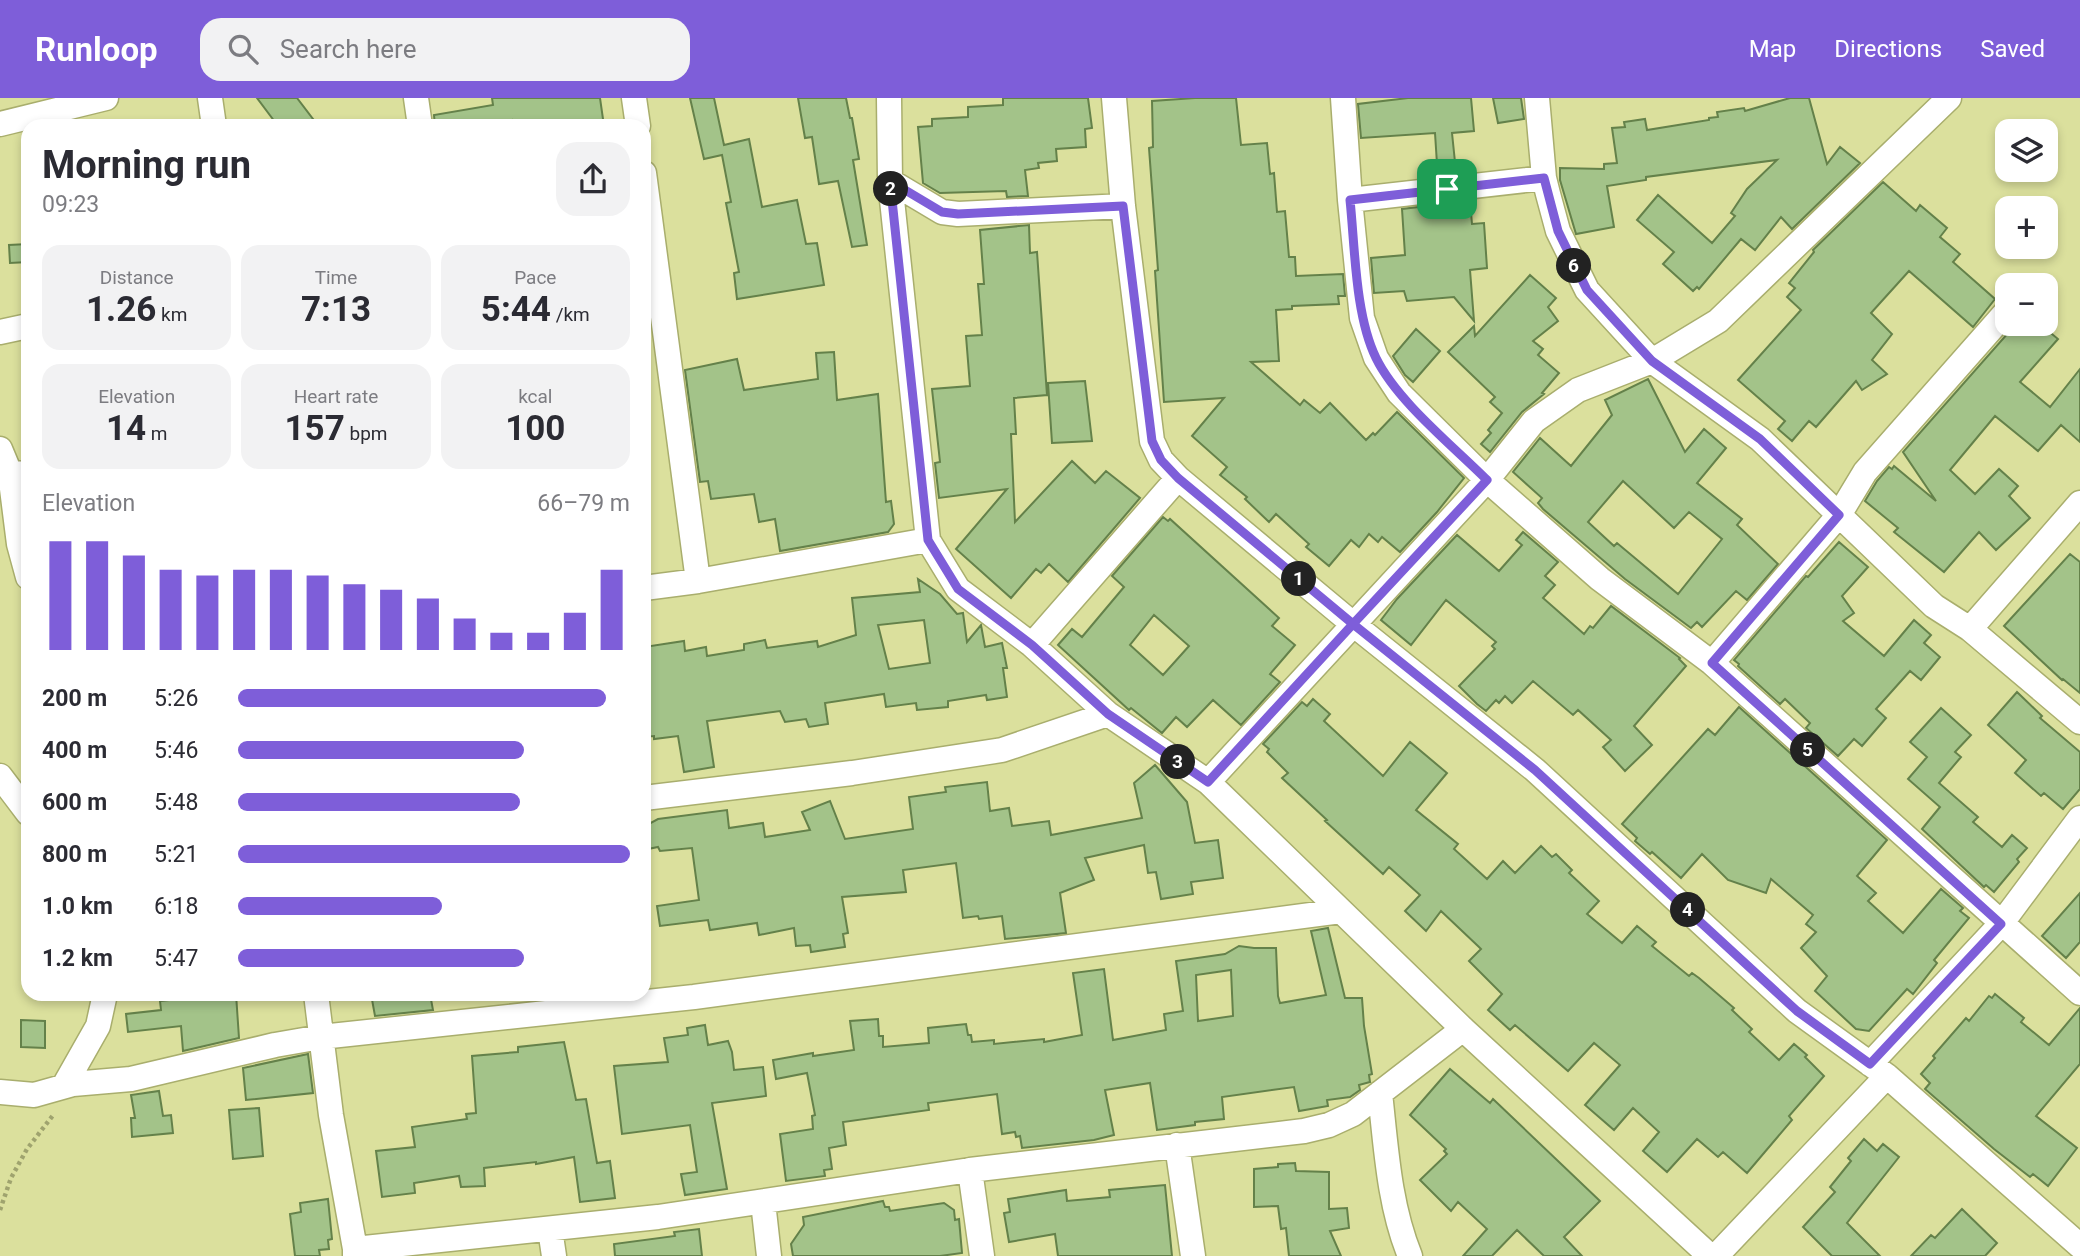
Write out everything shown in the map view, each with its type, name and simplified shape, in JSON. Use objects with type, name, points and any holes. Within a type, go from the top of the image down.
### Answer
[{"type":"street","points":[[0,124],[106,98]]},
{"type":"street","points":[[210,98],[213,119]]},
{"type":"street","points":[[416,98],[419,119]]},
{"type":"street","points":[[634,98],[637,119]]},
{"type":"street","points":[[889,98],[890,181],[928,540],[958,589],[1032,645],[1108,714],[1208,782],[1463,1029],[1710,1256]]},
{"type":"street","points":[[1114,98],[1123,206],[1152,441],[1161,460],[1178,478],[1353,624],[1535,770],[1797,1011],[1879,1070],[2080,1246]]},
{"type":"street","points":[[1343,98],[1362,318],[1376,358],[1399,393],[1487,480],[1600,579],[1712,663],[2080,993]]},
{"type":"street","points":[[1537,98],[1544,178],[1558,231],[1587,290],[1652,361],[1760,439],[1934,606],[1970,629],[2080,722]]},
{"type":"street","points":[[1208,782],[1487,480],[1534,422],[1578,390],[1652,361],[1718,320],[1949,98]]},
{"type":"street","points":[[1350,200],[1544,178]]},
{"type":"street","points":[[890,181],[942,212],[958,214],[1123,206]]},
{"type":"street","points":[[651,226],[698,581]]},
{"type":"street","points":[[1712,663],[1839,515],[1865,472],[1995,326]]},
{"type":"street","points":[[0,332],[21,328]]},
{"type":"street","points":[[0,449],[19,473],[21,551]]},
{"type":"street","points":[[1032,645],[1178,478]]},
{"type":"street","points":[[1970,629],[2080,503]]},
{"type":"street","points":[[651,587],[928,540]]},
{"type":"street","points":[[651,797],[852,773],[1002,750],[1108,714]]},
{"type":"street","points":[[0,776],[21,804]]},
{"type":"street","points":[[0,808],[21,812]]},
{"type":"street","points":[[1716,1256],[1879,1070],[2001,924],[2080,818]]},
{"type":"street","points":[[3,1093],[34,1095],[69,1085],[131,1079],[166,1069],[321,1037],[694,998],[1341,911]]},
{"type":"street","points":[[69,1085],[98,1026],[103,1001]]},
{"type":"street","points":[[317,1001],[331,1115],[355,1252],[764,1202],[970,1170],[1304,1131],[1329,1125],[1353,1114],[1463,1029]]},
{"type":"street","points":[[1380,1093],[1389,1175],[1399,1222],[1410,1256]]},
{"type":"street","points":[[1177,1145],[1193,1256]]},
{"type":"street","points":[[970,1170],[982,1256]]},
{"type":"street","points":[[764,1202],[769,1256]]},
{"type":"street","points":[[550,1229],[554,1256]]},
{"type":"path","points":[[0,1210],[11,1178],[69,1085]]},
{"type":"building","points":[[257,98],[297,98],[313,119],[273,119]]},
{"type":"building","points":[[492,98],[600,98],[603,119],[434,119],[434,115],[493,105]]},
{"type":"building","points":[[690,98],[714,98],[724,145],[749,139],[762,207],[797,200],[806,244],[817,243],[824,285],[737,299],[734,273],[739,272],[726,203],[731,202],[722,155],[704,159]]},
{"type":"building","points":[[798,98],[846,98],[859,159],[853,160],[867,245],[852,247],[838,181],[819,184],[812,137],[805,138]]},
{"type":"building","points":[[1003,98],[1088,98],[1092,128],[1085,129],[1086,147],[1056,149],[1057,161],[1038,163],[1039,168],[1025,170],[1028,196],[1007,197],[1006,191],[940,193],[923,183],[918,127],[932,126],[932,119],[968,117],[968,107],[1003,105]]},
{"type":"building","points":[[1236,98],[1241,145],[1267,143],[1270,174],[1274,173],[1277,212],[1285,211],[1289,257],[1295,257],[1296,276],[1343,274],[1345,296],[1338,296],[1339,304],[1292,306],[1292,309],[1276,310],[1279,361],[1251,362],[1300,405],[1304,400],[1320,413],[1330,403],[1366,440],[1373,433],[1375,435],[1397,412],[1464,478],[1400,552],[1382,537],[1378,542],[1369,534],[1359,547],[1351,540],[1329,566],[1306,547],[1309,544],[1276,514],[1269,522],[1245,499],[1247,497],[1220,475],[1227,467],[1192,436],[1224,398],[1164,402],[1149,148],[1153,147],[1152,101]]},
{"type":"building","points":[[1408,98],[1471,98],[1474,131],[1452,133],[1455,162],[1437,164],[1435,133],[1361,138],[1358,104]]},
{"type":"building","points":[[1493,98],[1521,98],[1524,119],[1498,123]]},
{"type":"building","points":[[1790,98],[1809,98],[1827,164],[1840,147],[1860,163],[1792,229],[1781,217],[1755,250],[1741,239],[1699,289],[1697,287],[1693,291],[1663,264],[1674,252],[1637,220],[1658,195],[1712,243],[1735,216],[1731,213],[1747,189],[1777,160],[1646,177],[1646,180],[1607,186],[1614,227],[1576,234],[1560,180],[1560,168],[1604,169],[1604,164],[1617,163],[1612,128],[1625,127],[1624,122],[1645,119],[1647,130],[1709,120],[1718,117],[1717,112],[1744,108],[1745,111]]},
{"type":"building","points":[[1883,182],[1916,211],[1920,205],[1947,228],[1940,237],[1960,254],[1953,262],[1995,299],[1973,327],[1909,271],[1871,313],[1892,334],[1872,360],[1887,374],[1862,390],[1856,381],[1816,427],[1809,421],[1792,441],[1778,429],[1785,421],[1738,380],[1801,310],[1787,297],[1795,288],[1789,283],[1813,250]]},
{"type":"building","points":[[1470,201],[1472,224],[1484,223],[1487,268],[1470,270],[1474,321],[1454,297],[1407,301],[1404,291],[1374,293],[1371,258],[1405,255],[1402,209]]},
{"type":"building","points":[[1029,225],[1030,253],[1037,252],[1047,395],[1014,398],[1016,434],[1011,434],[1015,522],[1072,461],[1095,483],[1106,471],[1140,498],[1068,582],[1049,564],[1041,573],[1036,569],[1011,598],[956,549],[1007,489],[939,498],[935,463],[940,462],[932,389],[970,386],[966,336],[982,335],[978,284],[984,284],[980,230]]},
{"type":"building","points":[[21,244],[21,262],[10,263],[9,245]]},
{"type":"building","points":[[1530,275],[1556,298],[1548,307],[1558,321],[1533,341],[1543,349],[1538,355],[1559,373],[1542,393],[1544,394],[1522,412],[1490,452],[1481,444],[1491,433],[1488,430],[1502,413],[1490,402],[1495,397],[1448,352],[1474,326],[1475,336]]},
{"type":"building","points":[[1416,329],[1440,351],[1413,382],[1393,356]]},
{"type":"building","points":[[2005,336],[2054,336],[2058,339],[2020,382],[2050,407],[2080,369],[2080,442],[2061,425],[2038,451],[1995,416],[1950,470],[1975,494],[1999,469],[2018,486],[2009,496],[2030,518],[1996,550],[1979,532],[1944,572],[1894,532],[1898,528],[1865,501],[1889,467],[1892,469],[1894,466],[1936,501],[1903,452]]},
{"type":"building","points":[[834,352],[837,400],[878,394],[886,502],[891,501],[894,524],[888,532],[780,551],[775,519],[759,522],[754,494],[711,499],[708,481],[700,482],[685,370],[737,359],[744,390],[818,379],[816,353]]},
{"type":"building","points":[[1648,379],[1685,452],[1704,429],[1726,448],[1697,483],[1742,519],[1737,525],[1778,564],[1747,600],[1736,591],[1702,627],[1697,622],[1691,628],[1625,579],[1543,509],[1538,503],[1542,498],[1513,472],[1540,438],[1571,466],[1612,415],[1605,400]],"holes":[[[1623,481],[1674,528],[1689,512],[1722,539],[1678,594],[1617,543],[1614,546],[1588,522]]]},
{"type":"building","points":[[1085,381],[1092,441],[1052,443],[1048,383]]},
{"type":"building","points":[[1163,517],[1168,521],[1170,519],[1279,618],[1272,626],[1295,645],[1270,674],[1280,682],[1241,725],[1213,700],[1187,727],[1176,717],[1162,733],[1131,708],[1129,710],[1058,645],[1072,629],[1082,637],[1124,587],[1112,576]],"holes":[[[1154,615],[1189,646],[1163,675],[1130,645]]]},
{"type":"building","points":[[1523,532],[1558,562],[1545,576],[1555,585],[1543,598],[1584,634],[1590,626],[1593,628],[1611,606],[1680,658],[1686,666],[1634,726],[1652,745],[1625,771],[1603,747],[1611,740],[1578,710],[1573,715],[1533,681],[1512,703],[1505,696],[1499,703],[1496,700],[1486,711],[1477,704],[1459,686],[1495,649],[1492,646],[1496,642],[1446,600],[1411,645],[1381,620],[1457,535],[1499,571],[1522,545],[1516,540]]},
{"type":"building","points":[[1839,542],[1868,567],[1842,596],[1854,613],[1843,621],[1884,656],[1914,620],[1931,635],[1924,643],[1940,657],[1921,680],[1910,671],[1876,709],[1886,718],[1862,746],[1854,739],[1838,756],[1806,728],[1810,723],[1785,699],[1780,704],[1734,660]]},
{"type":"building","points":[[2070,554],[2080,562],[2080,693],[2062,680],[2004,626]]},
{"type":"building","points":[[918,579],[940,594],[957,614],[963,613],[967,642],[981,625],[985,647],[1002,643],[1007,668],[1003,668],[1007,697],[987,700],[986,695],[948,701],[948,707],[917,710],[916,703],[886,707],[884,694],[825,703],[828,724],[809,727],[806,719],[785,722],[780,711],[707,721],[714,767],[684,772],[678,736],[654,739],[654,736],[651,736],[651,646],[684,641],[685,651],[706,647],[707,656],[744,650],[744,644],[765,640],[767,648],[817,641],[818,647],[856,635],[852,598],[920,592]],"holes":[[[924,620],[930,663],[889,669],[878,625]]]},
{"type":"building","points":[[2017,692],[2042,716],[2040,718],[2080,752],[2080,789],[2063,809],[2044,793],[2041,796],[2015,773],[2026,760],[1988,725]]},
{"type":"building","points":[[1313,699],[1330,714],[1324,721],[1383,776],[1410,742],[1447,773],[1416,810],[1458,844],[1454,849],[1487,879],[1503,861],[1515,873],[1541,846],[1552,857],[1556,854],[1572,870],[1569,873],[1599,901],[1587,914],[1622,943],[1637,926],[1656,942],[1652,946],[1689,976],[1692,973],[1699,978],[1734,1008],[1732,1010],[1752,1029],[1749,1032],[1779,1060],[1794,1044],[1807,1055],[1805,1057],[1824,1076],[1789,1116],[1792,1120],[1747,1173],[1723,1152],[1718,1157],[1697,1139],[1667,1172],[1643,1151],[1659,1132],[1633,1108],[1614,1130],[1585,1105],[1620,1065],[1594,1043],[1568,1071],[1515,1025],[1510,1030],[1488,1010],[1502,994],[1469,961],[1481,949],[1441,911],[1426,931],[1405,911],[1420,895],[1389,867],[1383,874],[1325,821],[1327,820],[1282,778],[1288,773],[1267,752],[1269,749],[1263,744],[1302,702],[1307,706]]},
{"type":"building","points":[[1739,707],[1887,840],[1857,876],[1876,893],[1868,901],[1903,933],[1941,889],[1963,908],[1960,911],[1969,918],[1934,960],[1937,963],[1913,994],[1907,989],[1869,1031],[1856,1029],[1815,991],[1827,976],[1801,948],[1816,932],[1806,924],[1813,915],[1771,879],[1766,893],[1728,880],[1702,854],[1681,878],[1635,841],[1637,838],[1622,824],[1708,729],[1715,735]]},
{"type":"building","points":[[1941,708],[1971,735],[1955,752],[1961,757],[1939,783],[1978,817],[1973,822],[2002,847],[2012,835],[2027,848],[1994,892],[1986,885],[1984,887],[1922,829],[1940,807],[1908,779],[1927,757],[1910,742]]},
{"type":"building","points":[[1155,765],[1187,802],[1195,843],[1218,840],[1223,878],[1191,882],[1193,894],[1161,899],[1156,872],[1148,873],[1144,845],[1085,858],[1094,880],[1060,893],[1066,933],[1005,939],[1002,916],[963,918],[956,863],[903,870],[906,892],[842,897],[848,933],[843,934],[845,947],[811,952],[810,945],[796,946],[794,928],[759,935],[757,923],[710,930],[708,920],[660,926],[657,906],[699,900],[692,848],[660,851],[658,847],[651,848],[651,823],[658,819],[727,810],[729,828],[763,823],[765,837],[810,830],[802,812],[830,801],[845,839],[913,829],[909,797],[946,792],[945,787],[987,782],[990,811],[1009,808],[1012,826],[1049,821],[1051,835],[1142,818],[1134,783]]},
{"type":"building","points":[[2080,893],[2080,942],[2066,958],[2042,936]]},
{"type":"building","points":[[1328,928],[1345,998],[1362,998],[1372,1074],[1369,1075],[1370,1082],[1359,1085],[1360,1090],[1350,1097],[1327,1100],[1328,1106],[1299,1111],[1294,1087],[1222,1097],[1224,1119],[1157,1130],[1150,1083],[1105,1090],[1114,1135],[1094,1140],[1022,1148],[1020,1136],[1016,1137],[1015,1132],[1002,1134],[997,1094],[928,1103],[929,1110],[843,1122],[846,1145],[829,1148],[832,1169],[824,1170],[825,1176],[786,1181],[780,1134],[813,1129],[812,1116],[815,1115],[807,1073],[776,1079],[773,1060],[854,1050],[850,1021],[878,1019],[883,1047],[929,1043],[928,1028],[966,1024],[972,1042],[994,1040],[994,1044],[1044,1039],[1044,1042],[1082,1035],[1073,973],[1104,969],[1113,1040],[1166,1030],[1164,1014],[1183,1011],[1176,961],[1225,954],[1239,946],[1276,948],[1280,1003],[1326,995],[1311,931]],"holes":[[[1231,970],[1233,1016],[1198,1021],[1196,975]]]},
{"type":"building","points":[[1995,994],[2024,1018],[2021,1022],[2049,1045],[2080,1008],[2080,1064],[2036,1116],[2077,1148],[2048,1186],[2033,1174],[2030,1177],[1994,1149],[1925,1089],[1930,1083],[1921,1074],[1935,1058],[1933,1056],[1966,1018],[1969,1021],[1989,996],[1992,998]]},
{"type":"building","points":[[160,1001],[236,1001],[239,1038],[183,1051],[181,1026],[128,1032],[126,1014],[161,1010]]},
{"type":"building","points":[[372,1001],[431,1001],[433,1010],[375,1016]]},
{"type":"building","points":[[21,1020],[45,1021],[45,1048],[21,1047]]},
{"type":"building","points":[[705,1025],[708,1045],[728,1041],[734,1070],[763,1067],[766,1096],[712,1103],[727,1189],[685,1195],[681,1174],[697,1172],[690,1125],[622,1134],[614,1066],[668,1062],[664,1038],[688,1035],[687,1028]]},
{"type":"building","points":[[564,1042],[576,1100],[586,1099],[597,1163],[610,1161],[615,1198],[580,1202],[574,1157],[536,1164],[484,1168],[485,1186],[461,1187],[459,1176],[414,1183],[415,1193],[382,1197],[376,1151],[415,1147],[412,1127],[467,1119],[466,1114],[476,1113],[472,1056],[518,1052],[518,1047]]},
{"type":"building","points":[[308,1054],[313,1093],[246,1100],[243,1068]]},
{"type":"building","points":[[1450,1069],[1490,1103],[1493,1099],[1600,1201],[1564,1237],[1582,1256],[1544,1256],[1517,1230],[1492,1256],[1463,1256],[1487,1229],[1458,1202],[1451,1211],[1420,1180],[1447,1154],[1444,1151],[1446,1149],[1410,1115]]},
{"type":"building","points":[[159,1091],[163,1116],[171,1115],[173,1133],[132,1137],[131,1118],[135,1118],[131,1095]]},
{"type":"building","points":[[259,1108],[263,1156],[233,1159],[229,1110]]},
{"type":"building","points":[[1864,1139],[1877,1151],[1883,1144],[1899,1157],[1847,1223],[1880,1256],[1832,1256],[1803,1227],[1835,1192],[1830,1187],[1851,1161],[1848,1158]]},
{"type":"building","points":[[1295,1163],[1296,1171],[1329,1172],[1329,1209],[1347,1208],[1349,1228],[1330,1231],[1341,1256],[1289,1256],[1286,1228],[1281,1229],[1278,1206],[1254,1207],[1254,1169]]},
{"type":"building","points":[[1165,1185],[1172,1256],[1058,1256],[1055,1234],[1009,1242],[1004,1213],[1010,1212],[1008,1199],[1066,1190],[1067,1201],[1110,1197],[1109,1190]]},
{"type":"building","points":[[328,1199],[332,1239],[328,1240],[329,1249],[319,1250],[320,1256],[295,1256],[290,1214],[301,1212],[300,1203]]},
{"type":"building","points":[[883,1201],[890,1211],[944,1203],[954,1210],[955,1220],[959,1219],[962,1253],[940,1256],[793,1256],[791,1244],[804,1225],[803,1217]]},
{"type":"building","points":[[1962,1209],[1997,1243],[1985,1256],[1911,1256],[1931,1235],[1935,1238]]},
{"type":"building","points":[[699,1229],[702,1256],[615,1256],[614,1244],[675,1236],[674,1232]]},
{"type":"route","points":[[1447,189],[1350,200],[1362,318],[1376,358],[1399,393],[1487,480],[1353,624],[1178,478],[1161,460],[1152,441],[1123,206],[958,214],[942,212],[921,202],[890,181],[928,540],[958,589],[1032,645],[1108,714],[1208,782],[1353,624],[1535,770],[1797,1011],[1870,1064],[2001,924],[1712,663],[1839,515],[1760,439],[1652,361],[1587,290],[1558,231],[1544,178],[1447,189]]}]
